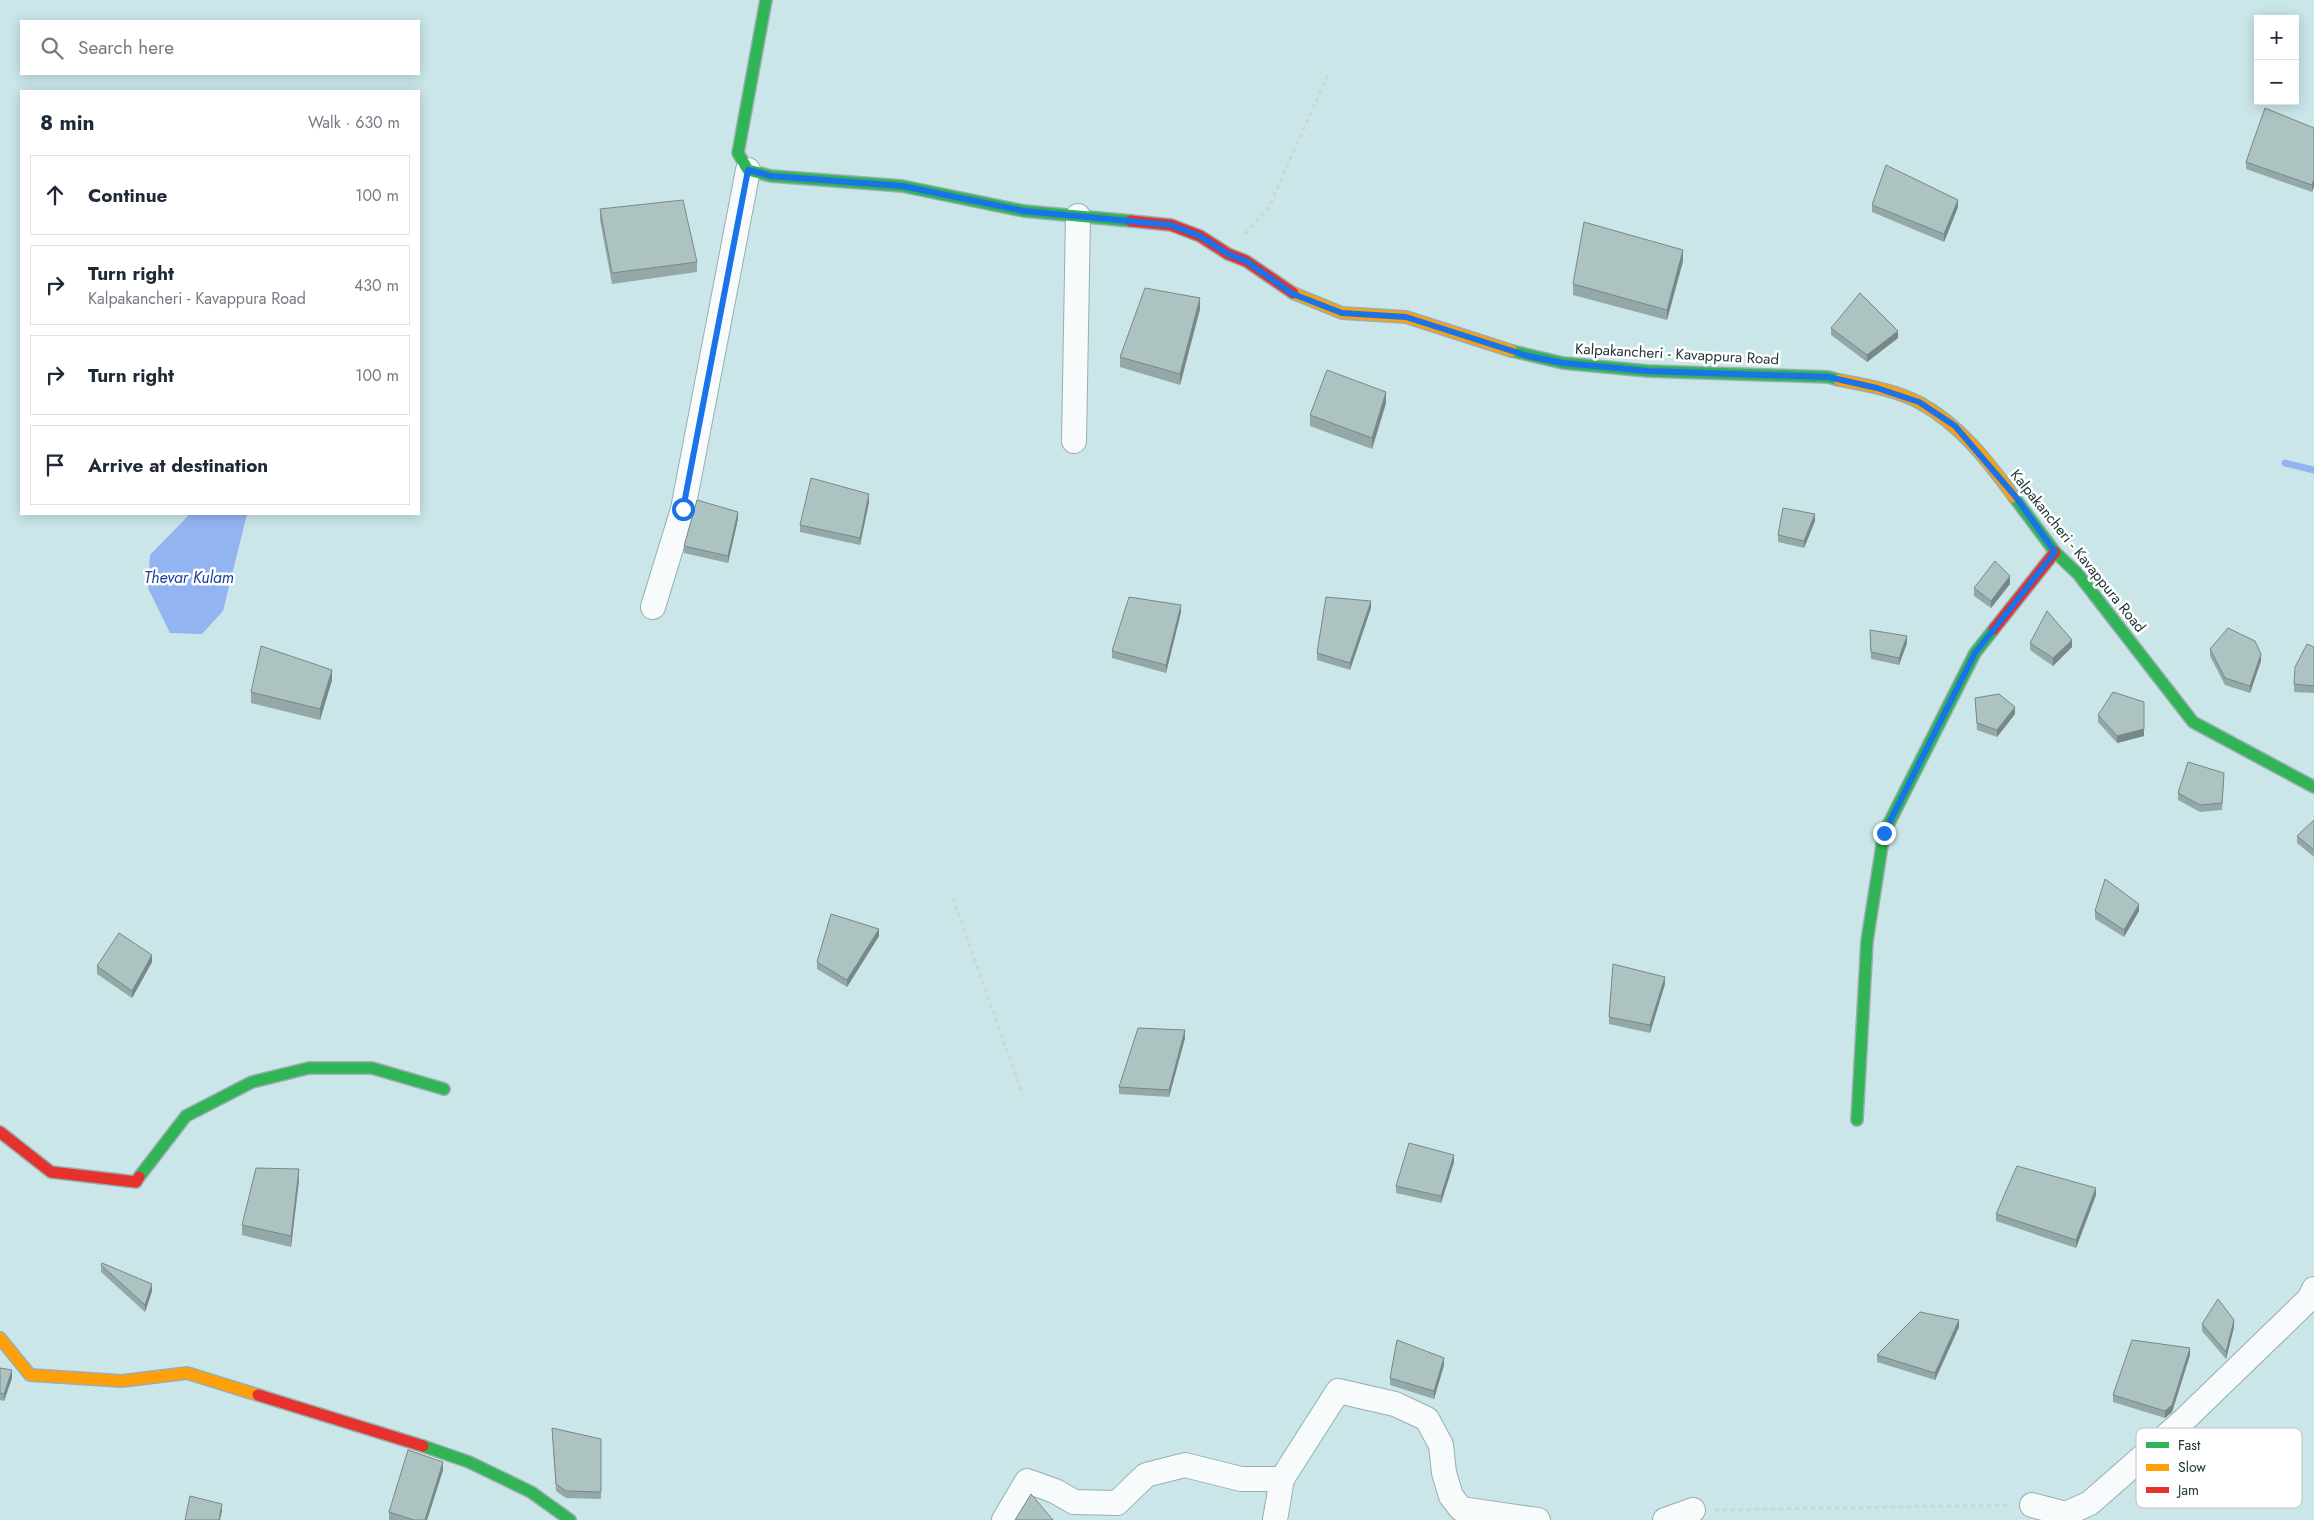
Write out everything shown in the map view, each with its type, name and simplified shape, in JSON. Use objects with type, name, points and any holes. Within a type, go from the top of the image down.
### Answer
[{"type":"street","points":[[653,607],[683,509],[748,170],[738,153],[766,0]]},
{"type":"street","name":"Kalpakancheri - Kavappura Road","points":[[748,170],[771,176],[902,186],[1024,211],[1171,225],[1200,236],[1228,254],[1246,261],[1293,294],[1342,313],[1406,317],[1528,356],[1563,363],[1648,371],[1828,377],[1877,388],[1919,402],[1955,426],[2015,496],[2055,552],[2078,574],[2193,722],[2314,787]]},
{"type":"street","points":[[1074,441],[1078,216]]},
{"type":"street","points":[[1857,1120],[1867,942],[1884,833],[1975,653],[2055,552]]},
{"type":"street","points":[[0,1132],[51,1172],[136,1182],[186,1116],[252,1082],[309,1068],[372,1068],[444,1088]]},
{"type":"street","points":[[2173,1428],[2223,1383],[2309,1299],[2314,1289]]},
{"type":"street","points":[[0,1338],[30,1375],[122,1381],[187,1373],[402,1439],[469,1462],[531,1492],[570,1520]]},
{"type":"street","points":[[1275,1520],[1282,1479],[1338,1391],[1395,1404],[1427,1419],[1441,1445],[1444,1473],[1451,1496],[1462,1509],[1538,1520]]},
{"type":"street","points":[[2032,1505],[2066,1514],[2090,1503],[2136,1461]]},
{"type":"street","points":[[1004,1520],[1027,1481],[1055,1491],[1074,1502],[1117,1503],[1146,1474],[1185,1465],[1241,1479],[1282,1479]]},
{"type":"street","points":[[1665,1520],[1693,1510]]},
{"type":"path","points":[[1228,254],[1269,207],[1328,74]]},
{"type":"path","points":[[953,898],[1023,1095]]},
{"type":"path","points":[[1693,1510],[2032,1505]]},
{"type":"water","name":"Thevar Kulam","points":[[189,515],[247,515],[223,611],[202,634],[170,633],[148,588],[150,555]]},
{"type":"building","points":[[2265,108],[2314,128],[2314,179],[2312,185],[2246,162]]},
{"type":"building","points":[[1886,165],[1958,200],[1944,234],[1872,205]]},
{"type":"building","points":[[683,200],[697,262],[612,273],[600,209]]},
{"type":"building","points":[[1584,222],[1683,250],[1667,310],[1573,284]]},
{"type":"building","points":[[1145,288],[1200,298],[1180,374],[1120,357]]},
{"type":"building","points":[[1860,293],[1898,331],[1867,355],[1831,328]]},
{"type":"building","points":[[1327,370],[1386,392],[1372,438],[1310,415]]},
{"type":"building","points":[[811,478],[869,494],[860,538],[800,525]]},
{"type":"building","points":[[697,500],[738,512],[728,556],[684,546]]},
{"type":"building","points":[[1783,508],[1815,514],[1804,541],[1778,535]]},
{"type":"building","points":[[1995,561],[2010,576],[1991,601],[1974,588]]},
{"type":"building","points":[[1129,597],[1181,605],[1166,665],[1112,651]]},
{"type":"building","points":[[1326,597],[1371,601],[1350,663],[1317,653]]},
{"type":"building","points":[[2047,611],[2072,640],[2053,658],[2030,643]]},
{"type":"building","points":[[2228,628],[2255,641],[2261,654],[2250,686],[2225,678],[2210,649]]},
{"type":"building","points":[[1870,630],[1907,636],[1899,658],[1871,652]]},
{"type":"building","points":[[2307,644],[2314,647],[2314,686],[2294,684],[2295,667]]},
{"type":"building","points":[[261,646],[332,670],[320,709],[251,692]]},
{"type":"building","points":[[2113,692],[2144,702],[2144,729],[2117,736],[2098,715]]},
{"type":"building","points":[[1999,694],[2015,707],[1997,730],[1977,723],[1975,698]]},
{"type":"building","points":[[2188,762],[2224,773],[2222,803],[2200,805],[2178,793]]},
{"type":"building","points":[[2314,820],[2314,850],[2297,836]]},
{"type":"building","points":[[2105,879],[2139,904],[2124,930],[2095,911]]},
{"type":"building","points":[[831,914],[879,929],[847,980],[817,962]]},
{"type":"building","points":[[119,933],[152,955],[132,991],[97,966]]},
{"type":"building","points":[[1613,964],[1665,977],[1650,1025],[1609,1017]]},
{"type":"building","points":[[1138,1028],[1185,1030],[1169,1090],[1119,1087]]},
{"type":"building","points":[[1409,1143],[1454,1155],[1441,1196],[1396,1186]]},
{"type":"building","points":[[2017,1166],[2096,1188],[2076,1240],[1996,1214]]},
{"type":"building","points":[[256,1168],[299,1169],[291,1236],[242,1225]]},
{"type":"building","points":[[102,1263],[152,1284],[145,1305],[101,1265]]},
{"type":"building","points":[[2218,1299],[2234,1320],[2226,1352],[2202,1324]]},
{"type":"building","points":[[1920,1312],[1959,1320],[1935,1373],[1877,1355]]},
{"type":"building","points":[[1397,1340],[1444,1358],[1434,1391],[1390,1378]]},
{"type":"building","points":[[2132,1340],[2190,1348],[2172,1405],[2165,1411],[2113,1395]]},
{"type":"building","points":[[0,1368],[12,1370],[4,1394],[0,1393]]},
{"type":"building","points":[[552,1428],[601,1439],[601,1492],[566,1491],[556,1484]]},
{"type":"building","points":[[408,1450],[443,1462],[425,1520],[414,1520],[389,1512]]},
{"type":"building","points":[[1031,1494],[1053,1520],[1015,1520]]},
{"type":"building","points":[[190,1496],[222,1504],[219,1520],[185,1520]]},
{"type":"waterway","points":[[2285,463],[2314,470]]},
{"type":"traffic: fast","points":[[766,0],[738,153],[748,170],[771,176],[902,186],[1024,211],[1131,221]]},
{"type":"traffic: fast","points":[[1512,351],[1563,363],[1648,371],[1828,377],[1839,380]]},
{"type":"traffic: fast","points":[[2014,497],[2055,552],[2078,574],[2193,722],[2314,787]]},
{"type":"traffic: fast","points":[[1857,1120],[1867,941],[1884,833],[1975,653],[1994,629]]},
{"type":"traffic: fast","points":[[139,1177],[186,1116],[252,1082],[309,1068],[372,1068],[444,1089]]},
{"type":"traffic: fast","points":[[423,1446],[469,1462],[531,1492],[570,1520]]},
{"type":"traffic: slow","points":[[1293,293],[1342,313],[1406,317],[1512,351]]},
{"type":"traffic: slow","points":[[1839,380],[1880,388],[1911,398],[1934,412],[1972,444],[2014,497]]},
{"type":"traffic: slow","points":[[0,1338],[30,1375],[122,1381],[187,1373],[258,1395]]},
{"type":"traffic: jam","points":[[1131,221],[1171,225],[1200,236],[1228,254],[1246,261],[1293,293]]},
{"type":"traffic: jam","points":[[1994,629],[2055,552]]},
{"type":"traffic: jam","points":[[0,1132],[51,1172],[136,1182],[139,1177]]},
{"type":"traffic: jam","points":[[258,1395],[423,1446]]},
{"type":"route","points":[[683,509],[748,170],[771,176],[902,186],[1024,211],[1171,225],[1200,236],[1228,254],[1246,261],[1293,294],[1342,313],[1406,317],[1528,356],[1563,363],[1648,371],[1828,377],[1877,388],[1919,402],[1955,426],[2015,496],[2055,552],[1975,653],[1884,833]]}]
